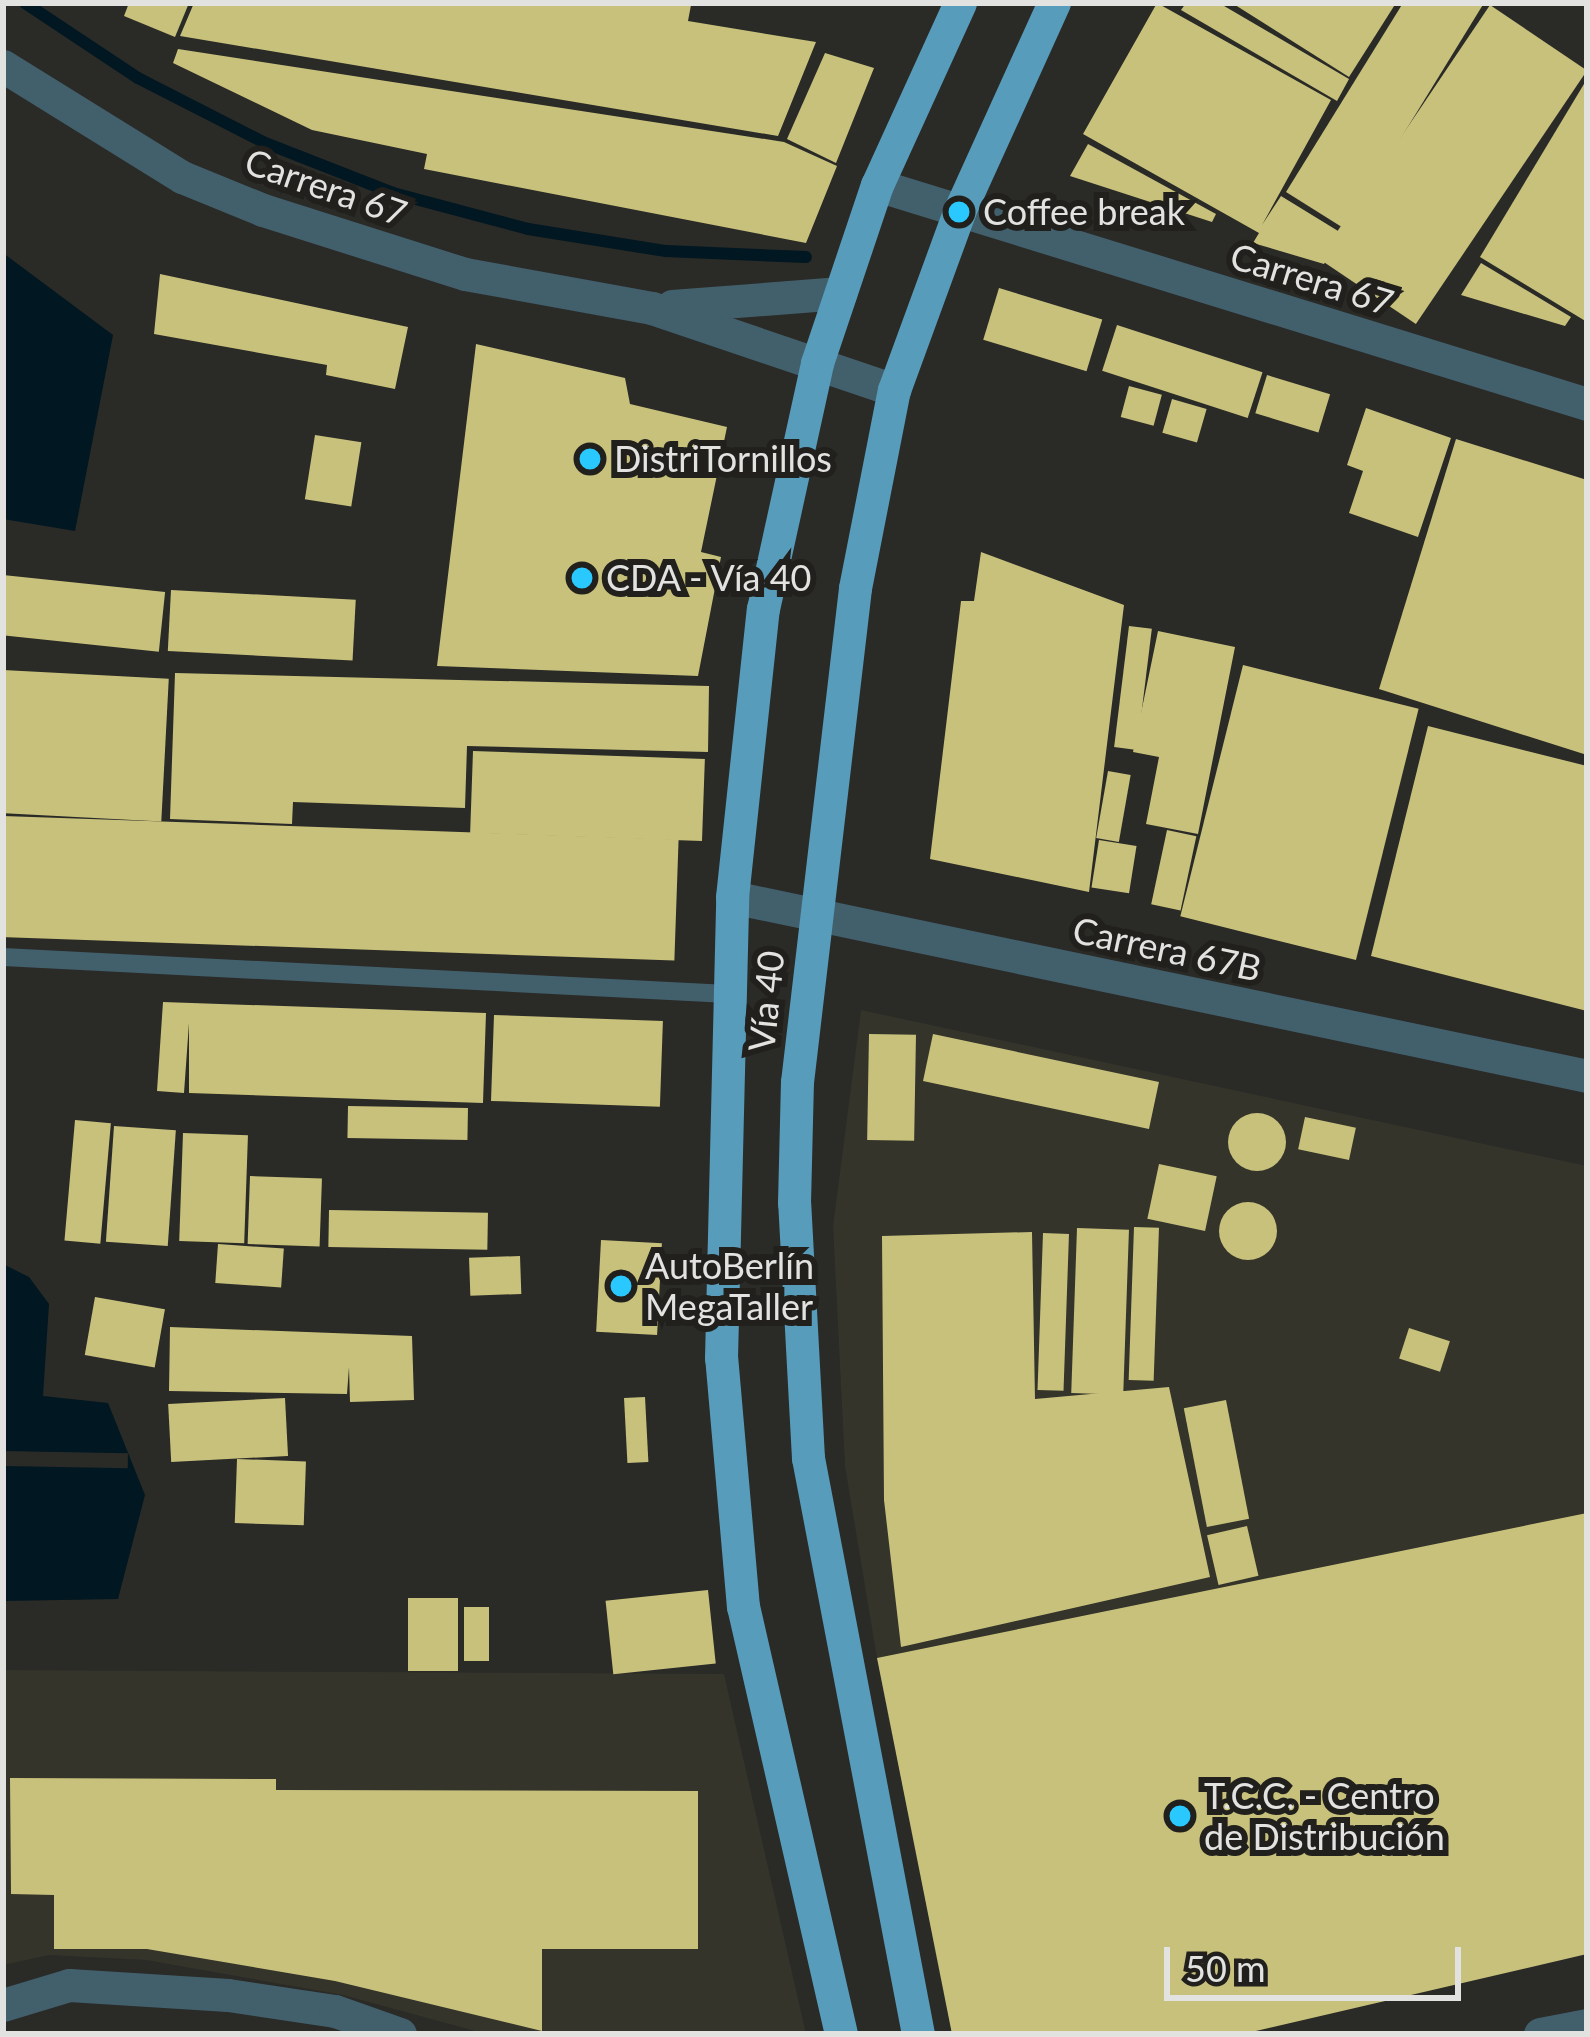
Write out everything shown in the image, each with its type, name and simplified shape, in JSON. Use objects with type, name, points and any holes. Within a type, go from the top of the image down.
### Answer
[{"type":"highway","name":"Vía 40","points":[[841,2034],[743,1607],[721,1358],[732,897],[764,609],[817,362],[877,185],[960,3]]},
{"type":"highway","name":"Vía 40","points":[[918,2034],[808,1458],[794,1204],[814,914],[855,588],[894,390],[959,212],[1054,3]]},
{"type":"street","name":"Carrera 67","points":[[7,69],[182,177],[263,210],[465,274],[652,308],[894,390]]},
{"type":"street","name":"Carrera 67","points":[[877,185],[1587,404]]},
{"type":"street","name":"Carrera 67","points":[[652,308],[840,293]]},
{"type":"street","name":"Carrera 67B","points":[[732,897],[1587,1076]]},
{"type":"street","points":[[3,2005],[69,1985],[228,1995],[335,2011],[400,2034]]},
{"type":"street","points":[[1540,2034],[1587,2025]]},
{"type":"lane","points":[[3,957],[728,994]]},
{"type":"shaded area","points":[[861,1010],[1587,1166],[1587,1513],[877,1658],[845,1466],[833,1226]]},
{"type":"shaded area","points":[[3,1670],[724,1674],[806,2034],[486,2034],[343,1995],[146,1960],[49,1955],[3,1965]]},
{"type":"water","points":[[3,253],[113,335],[75,531],[3,519]]},
{"type":"water","points":[[3,1264],[29,1277],[49,1304],[43,1396],[108,1403],[145,1495],[118,1599],[3,1601]]},
{"type":"pier","points":[[3,1451],[128,1453],[128,1468],[3,1466]]},
{"type":"building","points":[[129,3],[189,3],[175,37],[124,16]]},
{"type":"building","points":[[194,3],[682,3],[691,5],[688,21],[816,42],[778,136],[180,36]]},
{"type":"building","points":[[1157,3],[1331,100],[1262,225],[1281,196],[1343,234],[1324,264],[1253,243],[1259,233],[1083,134]]},
{"type":"building","points":[[1186,3],[1219,3],[1349,79],[1337,101],[1181,10]]},
{"type":"building","points":[[1232,3],[1396,3],[1349,77]]},
{"type":"building","points":[[1403,3],[1484,3],[1345,229],[1286,192]]},
{"type":"building","points":[[1490,5],[1587,70],[1416,324],[1319,259]]},
{"type":"building","points":[[178,49],[784,142],[837,166],[806,243],[424,169],[427,154],[312,130],[173,63]]},
{"type":"building","points":[[825,53],[874,68],[836,163],[787,139]]},
{"type":"building","points":[[1587,79],[1587,322],[1480,257]]},
{"type":"building","points":[[1088,144],[1216,214],[1212,222],[1070,176]]},
{"type":"building","points":[[1481,263],[1571,317],[1565,326],[1461,295]]},
{"type":"building","points":[[160,274],[408,327],[395,389],[326,375],[327,365],[154,334]]},
{"type":"building","points":[[999,288],[1102,320],[1086,371],[983,340]]},
{"type":"building","points":[[1117,325],[1263,372],[1248,418],[1102,371]]},
{"type":"building","points":[[476,344],[625,378],[630,404],[727,427],[701,552],[721,557],[698,676],[437,666]]},
{"type":"building","points":[[1267,375],[1330,394],[1318,433],[1255,413]]},
{"type":"building","points":[[1129,386],[1162,395],[1154,426],[1121,417]]},
{"type":"building","points":[[1172,399],[1207,409],[1197,443],[1162,433]]},
{"type":"building","points":[[1366,408],[1451,438],[1418,537],[1349,513],[1363,471],[1347,465]]},
{"type":"building","points":[[315,435],[361,442],[351,507],[305,499]]},
{"type":"building","points":[[1456,439],[1587,480],[1587,755],[1379,689]]},
{"type":"building","points":[[981,552],[1124,605],[1089,892],[930,859],[961,601],[974,601]]},
{"type":"building","points":[[3,575],[165,592],[159,652],[3,635]]},
{"type":"building","points":[[171,590],[356,600],[353,661],[168,651]]},
{"type":"building","points":[[1129,626],[1152,629],[1137,750],[1114,747]]},
{"type":"building","points":[[1158,631],[1235,647],[1198,834],[1146,824],[1159,757],[1133,752]]},
{"type":"building","points":[[1243,665],[1419,709],[1356,960],[1180,916]]},
{"type":"building","points":[[3,670],[169,679],[161,821],[3,813]]},
{"type":"building","points":[[175,673],[709,686],[708,752],[467,746],[465,808],[293,802],[292,824],[170,819]]},
{"type":"building","points":[[1428,726],[1587,766],[1587,1011],[1371,956]]},
{"type":"building","points":[[473,751],[705,759],[702,841],[470,833]]},
{"type":"building","points":[[1108,771],[1131,775],[1119,842],[1096,838]]},
{"type":"building","points":[[3,816],[679,840],[674,961],[3,937]]},
{"type":"building","points":[[1167,830],[1196,836],[1181,911],[1151,904]]},
{"type":"building","points":[[1099,840],[1137,846],[1129,893],[1091,887]]},
{"type":"building","points":[[163,1002],[486,1013],[483,1103],[189,1093],[189,1023],[184,1093],[157,1091]]},
{"type":"building","points":[[494,1015],[663,1021],[660,1107],[491,1101]]},
{"type":"building","points":[[869,1034],[916,1035],[914,1141],[867,1140]]},
{"type":"building","points":[[933,1034],[1159,1082],[1149,1129],[923,1081]]},
{"type":"building","points":[[348,1106],[468,1108],[467,1140],[347,1138]]},
{"type":"building","points":[[1257,1113],[1278,1121],[1286,1142],[1278,1163],[1257,1171],[1236,1163],[1228,1142],[1236,1121]]},
{"type":"building","points":[[1305,1117],[1356,1128],[1349,1160],[1298,1149]]},
{"type":"building","points":[[75,1120],[111,1123],[100,1244],[64,1241]]},
{"type":"building","points":[[114,1126],[176,1130],[168,1246],[106,1242]]},
{"type":"building","points":[[183,1133],[248,1135],[244,1243],[179,1241]]},
{"type":"building","points":[[1159,1164],[1217,1176],[1205,1231],[1147,1219]]},
{"type":"building","points":[[250,1176],[322,1179],[320,1246],[248,1244]]},
{"type":"building","points":[[1248,1202],[1268,1211],[1277,1231],[1268,1251],[1248,1260],[1228,1251],[1219,1231],[1228,1211]]},
{"type":"building","points":[[329,1210],[488,1213],[487,1250],[328,1247]]},
{"type":"building","points":[[1134,1227],[1159,1228],[1154,1381],[1129,1380]]},
{"type":"building","points":[[1077,1228],[1129,1230],[1123,1395],[1071,1393]]},
{"type":"building","points":[[1032,1232],[1035,1399],[1169,1387],[1210,1577],[901,1647],[884,1500],[882,1236]]},
{"type":"building","points":[[1043,1233],[1069,1234],[1064,1391],[1038,1390]]},
{"type":"building","points":[[601,1240],[662,1243],[657,1335],[596,1332]]},
{"type":"building","points":[[218,1244],[284,1249],[281,1288],[215,1283]]},
{"type":"building","points":[[520,1256],[521,1294],[470,1296],[469,1258]]},
{"type":"building","points":[[95,1297],[165,1309],[155,1367],[85,1355]]},
{"type":"building","points":[[170,1327],[412,1336],[414,1400],[350,1402],[349,1367],[347,1394],[169,1391]]},
{"type":"building","points":[[1409,1328],[1450,1341],[1440,1372],[1399,1358]]},
{"type":"building","points":[[645,1397],[648,1462],[627,1463],[624,1398]]},
{"type":"building","points":[[285,1398],[288,1456],[171,1462],[168,1404]]},
{"type":"building","points":[[1226,1400],[1249,1519],[1207,1527],[1184,1408]]},
{"type":"building","points":[[237,1459],[306,1461],[304,1525],[235,1523]]},
{"type":"building","name":"T.C.C. - Centro de Distribución","points":[[1587,1513],[1587,1954],[1243,2034],[952,2034],[877,1658]]},
{"type":"building","points":[[1247,1526],[1258,1576],[1219,1585],[1207,1535]]},
{"type":"building","points":[[708,1590],[716,1664],[613,1674],[606,1601]]},
{"type":"building","points":[[408,1598],[458,1598],[458,1671],[408,1671]]},
{"type":"building","points":[[464,1607],[489,1607],[489,1661],[464,1661]]},
{"type":"building","points":[[10,1778],[276,1779],[276,1790],[698,1791],[698,1949],[542,1949],[542,2031],[335,1981],[147,1949],[54,1949],[54,1895],[11,1894]]},
{"type":"waterway","points":[[25,3],[138,78],[263,142],[393,193],[528,229],[666,251],[806,257]]},
{"type":"place","name":"Coffee break","points":[[959,212]]},
{"type":"place","name":"DistriTornillos","points":[[590,459]]},
{"type":"place","name":"CDA - Vía 40","points":[[582,578]]},
{"type":"place","name":"AutoBerlín MegaTaller","points":[[621,1286]]},
{"type":"place","name":"T.C.C. - Centro de Distribución","points":[[1180,1816]]}]
